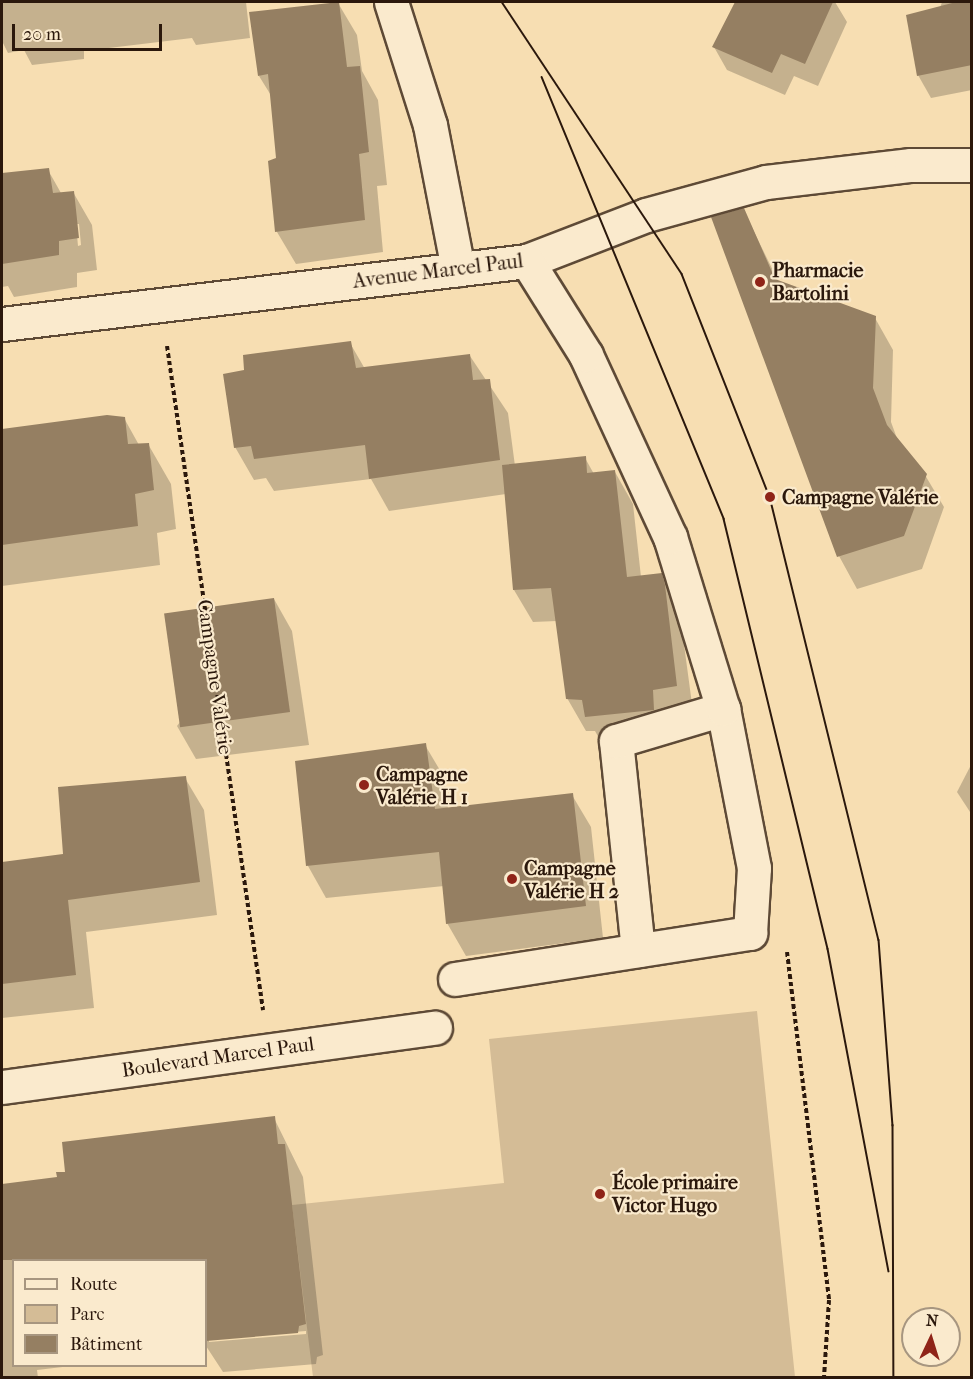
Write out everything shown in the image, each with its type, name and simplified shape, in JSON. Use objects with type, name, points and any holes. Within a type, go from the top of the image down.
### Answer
[{"type":"street","points":[[391,2],[430,125],[458,269]]},
{"type":"street","name":"Avenue Marcel Paul","points":[[2,324],[527,261],[646,215],[766,182],[911,165],[972,165]]},
{"type":"street","points":[[455,979],[750,933],[754,868],[723,709],[670,537],[586,355],[527,261]]},
{"type":"street","points":[[638,950],[616,741],[723,709]]},
{"type":"street","name":"Boulevard Marcel Paul","points":[[2,1088],[268,1049],[435,1028]]},
{"type":"path","name":"Campagne Valérie","points":[[161,304],[268,1049]]},
{"type":"path","points":[[786,950],[829,1300],[824,1377]]},
{"type":"green space","name":"École primaire Victor Hugo","points":[[757,1011],[795,1377],[313,1377],[292,1205],[504,1183],[489,1039]]},
{"type":"building","points":[[339,2],[347,67],[360,66],[369,152],[359,154],[365,220],[275,232],[268,161],[276,158],[268,74],[258,76],[249,12]]},
{"type":"building","points":[[735,2],[833,2],[805,64],[781,54],[772,73],[712,47]]},
{"type":"building","points":[[956,2],[972,2],[972,65],[917,76],[906,15]]},
{"type":"building","points":[[49,168],[53,193],[74,191],[79,238],[59,241],[59,255],[2,264],[2,173]]},
{"type":"building","points":[[744,208],[775,279],[876,316],[873,388],[887,425],[927,474],[904,536],[837,557],[711,217]]},
{"type":"building","points":[[351,341],[356,368],[470,354],[473,380],[490,379],[500,460],[369,479],[365,445],[254,459],[251,446],[234,448],[223,374],[244,370],[243,355]]},
{"type":"building","points":[[107,415],[125,417],[128,444],[149,443],[154,490],[135,494],[138,526],[2,545],[2,429]]},
{"type":"building","points":[[586,456],[587,473],[615,470],[627,577],[662,573],[677,686],[653,690],[654,710],[585,717],[582,700],[566,699],[551,588],[513,590],[502,465]]},
{"type":"building","points":[[274,598],[290,712],[180,727],[164,613]]},
{"type":"building","points":[[426,743],[435,809],[573,793],[586,906],[446,924],[439,852],[306,866],[295,761]]},
{"type":"building","points":[[186,776],[200,882],[68,900],[76,975],[2,984],[2,862],[63,854],[58,787]]},
{"type":"building","points":[[275,1116],[278,1144],[285,1144],[306,1324],[299,1326],[298,1333],[207,1341],[207,1259],[2,1260],[2,1184],[57,1177],[56,1172],[65,1172],[62,1142]]},
{"type":"tram line","points":[[502,2],[682,274],[770,497],[879,940],[893,1125],[894,1378]]},
{"type":"tram line","points":[[542,77],[724,519],[828,949],[889,1271]]},
{"type":"place","name":"Pharmacie Bartolini","points":[[760,282]]},
{"type":"place","name":"Campagne Valérie","points":[[770,497]]},
{"type":"place","name":"Campagne Valérie H 1","points":[[364,785]]},
{"type":"place","name":"Campagne Valérie H 2","points":[[512,879]]},
{"type":"place","name":"École primaire Victor Hugo","points":[[600,1194]]}]
